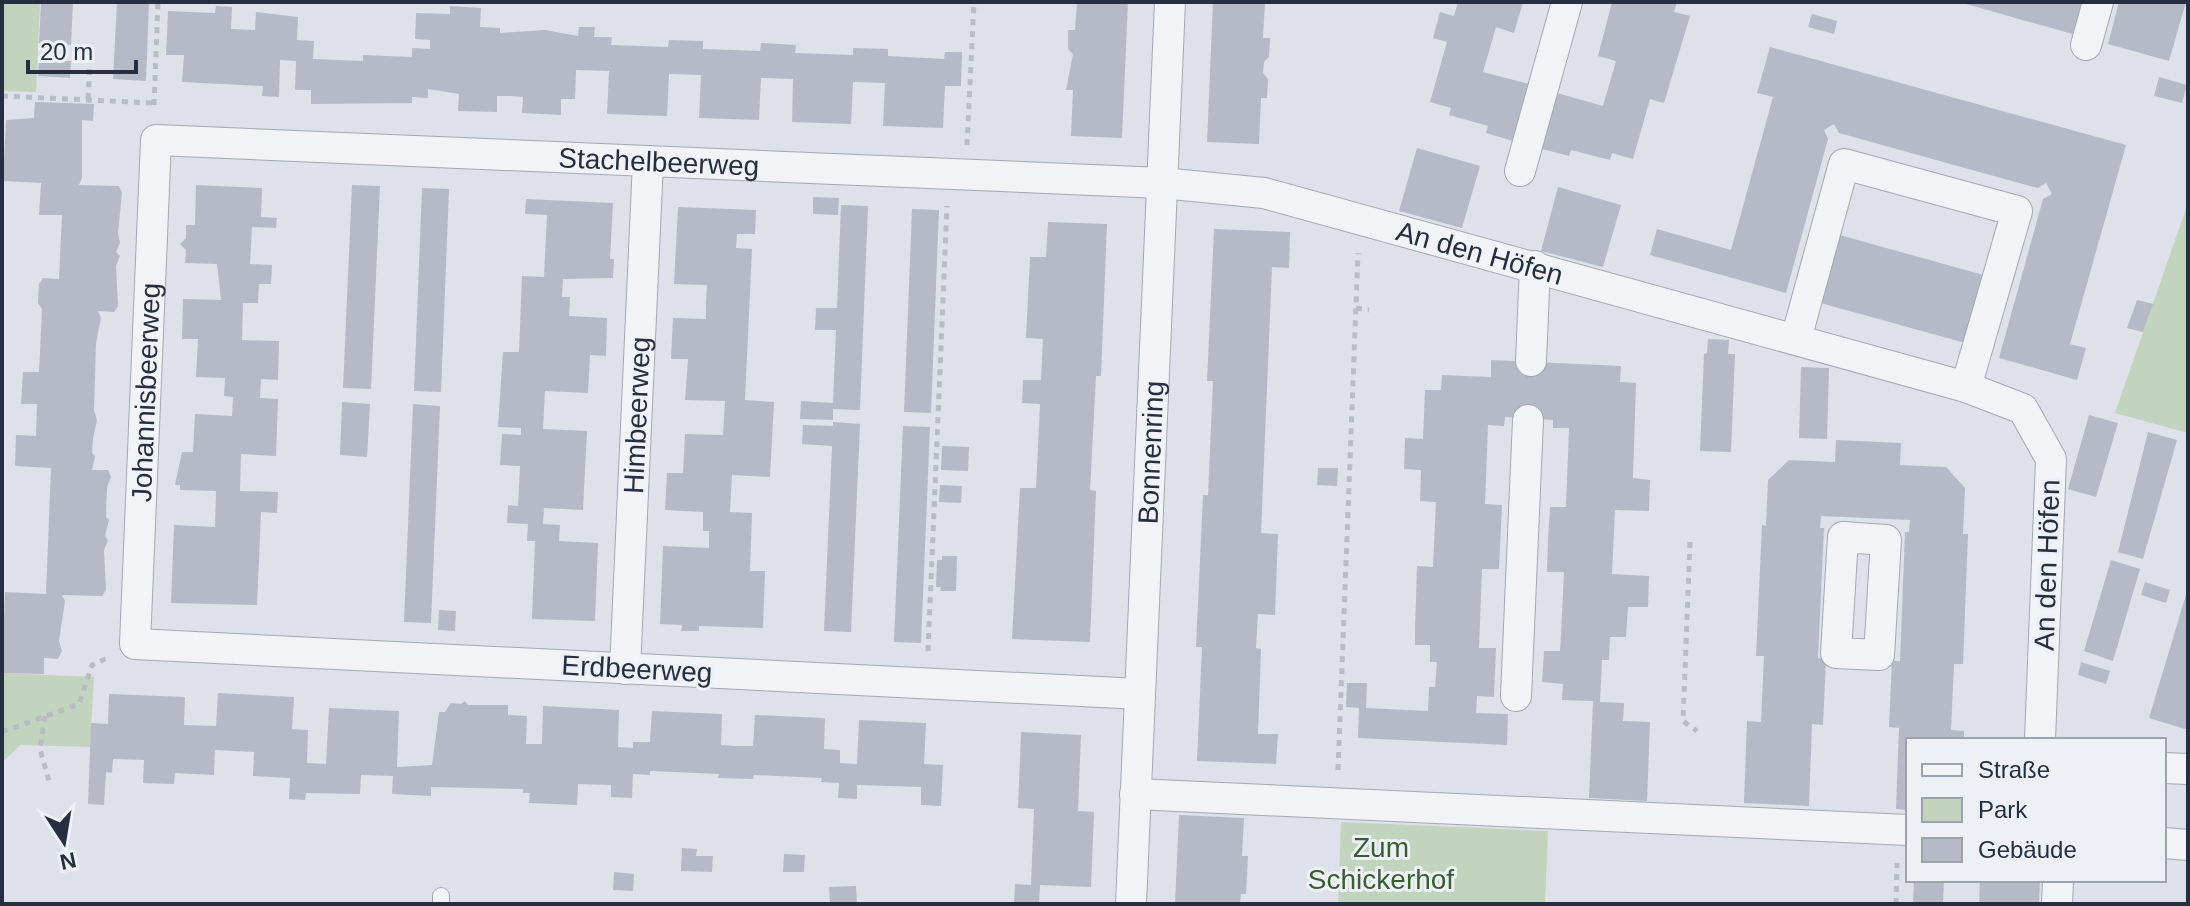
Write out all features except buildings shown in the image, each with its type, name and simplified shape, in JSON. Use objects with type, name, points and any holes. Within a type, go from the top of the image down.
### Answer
[{"type":"street","name":"Bonnenring","points":[[1131,904],[1170,2]]},
{"type":"street","points":[[1520,171],[1567,2]]},
{"type":"street","points":[[2086,45],[2098,2]]},
{"type":"street","name":"Stachelbeerweg","points":[[156,140],[1162,183]]},
{"type":"street","name":"Johannisbeerweg","points":[[135,644],[156,140]]},
{"type":"street","name":"Himbeerweg","points":[[625,669],[648,162]]},
{"type":"street","points":[[1796,339],[1844,164],[2017,211],[1966,387]]},
{"type":"street","name":"An den Höfen","points":[[1162,183],[1264,193],[1966,387],[2023,409],[2051,459],[2040,738]]},
{"type":"street","points":[[1531,361],[1535,266]]},
{"type":"street","points":[[1516,696],[1528,420]]},
{"type":"street","name":"Erdbeerweg","points":[[135,644],[1140,694]]},
{"type":"street","points":[[2166,768],[2188,769]]},
{"type":"street","points":[[1135,794],[1903,830]]},
{"type":"street","points":[[2166,843],[2188,845]]},
{"type":"street","points":[[2057,904],[2058,882]]},
{"type":"path","points":[[2,96],[153,103],[158,2]]},
{"type":"path","points":[[927,682],[945,210],[966,174],[974,2]]},
{"type":"path","points":[[88,99],[90,64]]},
{"type":"path","points":[[1337,803],[1359,219]]},
{"type":"path","points":[[1356,308],[1369,310]]},
{"type":"path","points":[[1690,542],[1683,721],[1697,731]]},
{"type":"path","points":[[2,732],[79,704],[92,665],[135,644]]},
{"type":"path","points":[[45,715],[40,749],[49,781]]},
{"type":"path","points":[[1896,904],[1903,830]]},
{"type":"green space","points":[[2,2],[40,2],[36,92],[2,91]]},
{"type":"green space","points":[[2188,203],[2188,433],[2115,413]]},
{"type":"green space","points":[[2,673],[94,677],[90,747],[21,745],[2,762]]},
{"type":"green space","name":"Zum Schickerhof","points":[[1341,822],[1548,831],[1545,904],[1338,904]]}]
